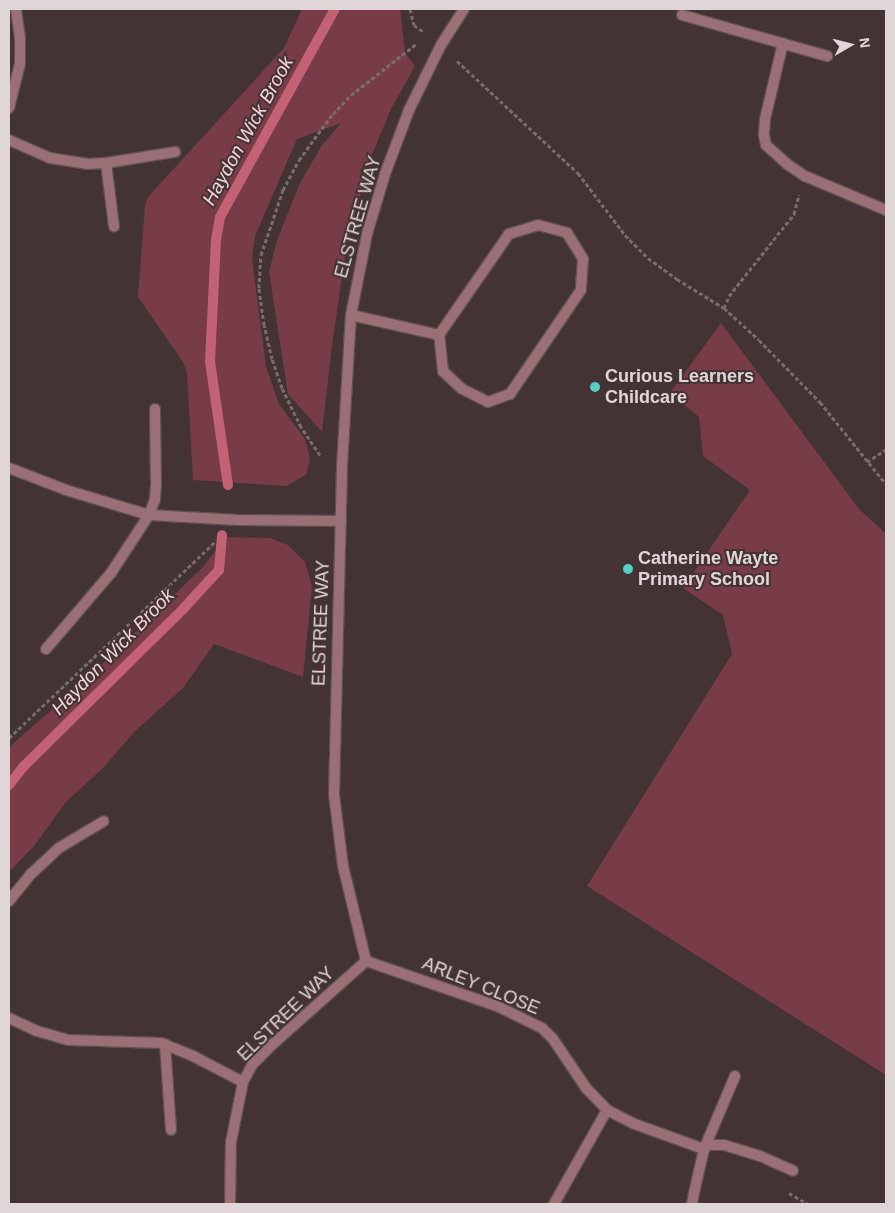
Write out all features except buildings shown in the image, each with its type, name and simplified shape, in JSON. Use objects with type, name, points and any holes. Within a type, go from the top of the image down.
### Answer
[{"type":"street","points":[[9,108],[20,64],[20,38],[16,9]]},
{"type":"street","name":"ELSTREE WAY","points":[[230,1204],[231,1142],[242,1082],[252,1066],[274,1043],[366,960],[343,866],[334,795],[334,722],[342,466],[351,315],[367,234],[385,174],[409,110],[441,45],[464,9]]},
{"type":"street","points":[[682,15],[827,56]]},
{"type":"street","points":[[783,43],[765,118],[764,135],[766,145],[773,153],[805,176],[886,210]]},
{"type":"street","points":[[9,140],[50,158],[87,164],[106,163],[175,152]]},
{"type":"street","points":[[106,163],[114,226]]},
{"type":"street","points":[[538,225],[567,233],[583,259],[581,290],[510,394],[488,402],[462,389],[443,371],[439,335],[508,234],[538,225]]},
{"type":"street","points":[[351,315],[439,335]]},
{"type":"street","points":[[46,649],[111,573],[149,515],[155,499],[156,483],[155,409]]},
{"type":"street","points":[[9,468],[66,490],[149,515],[238,520],[341,521]]},
{"type":"street","points":[[9,901],[31,874],[59,848],[104,821]]},
{"type":"street","name":"ARLEY CLOSE","points":[[366,960],[497,1006],[542,1028],[553,1039],[586,1088],[607,1110],[632,1123],[704,1149]]},
{"type":"street","points":[[9,1018],[37,1031],[69,1040],[144,1040],[166,1044],[242,1082]]},
{"type":"street","points":[[166,1044],[171,1130]]},
{"type":"street","points":[[692,1204],[704,1149],[735,1076]]},
{"type":"street","points":[[554,1204],[607,1110]]},
{"type":"street","points":[[704,1149],[708,1145],[724,1145],[760,1156],[793,1171]]},
{"type":"path","points":[[410,9],[414,25],[425,30],[578,173],[625,235],[648,258],[676,279],[724,308],[820,402],[886,484]]},
{"type":"path","points":[[342,466],[326,462],[320,457],[301,427],[282,388],[264,325],[259,288],[261,255],[284,190],[299,160],[314,139],[333,114],[351,95],[408,51],[425,30]]},
{"type":"path","points":[[724,308],[729,296],[794,214],[805,176]]},
{"type":"path","points":[[867,462],[886,449]]},
{"type":"path","points":[[9,738],[238,520]]},
{"type":"shaded area","points":[[302,9],[400,9],[405,53],[415,66],[391,109],[368,164],[346,250],[322,432],[288,394],[269,272],[277,240],[300,183],[322,145],[341,123],[297,139],[255,236],[252,259],[266,367],[279,404],[305,439],[310,459],[306,475],[286,486],[193,480],[187,373],[183,362],[138,297],[145,205],[148,197],[284,48]]},
{"type":"shaded area","points":[[721,323],[859,509],[886,534],[886,1075],[587,886],[732,654],[723,615],[683,588],[750,490],[703,456],[699,417],[670,393]]},
{"type":"shaded area","points":[[226,537],[270,538],[288,545],[305,562],[312,586],[303,677],[214,644],[183,688],[135,731],[105,766],[66,802],[34,846],[9,872],[9,747],[86,680],[202,568]]},
{"type":"waterway","name":"Haydon Wick Brook","points":[[228,485],[210,362],[216,240],[220,217],[335,9]]},
{"type":"waterway","name":"Haydon Wick Brook","points":[[9,785],[24,766],[184,608],[219,570],[222,535]]},
{"type":"place","name":"Curious Learners Childcare","points":[[595,387]]},
{"type":"place","name":"Catherine Wayte Primary School","points":[[628,569]]}]
